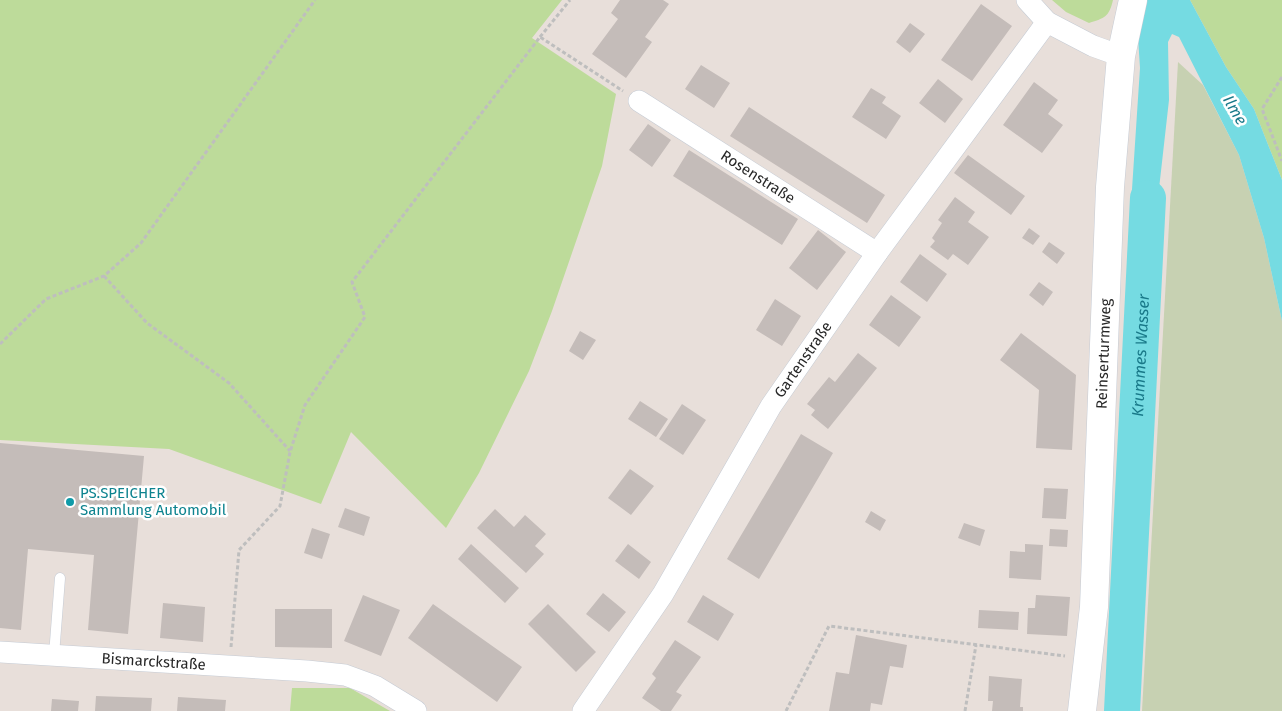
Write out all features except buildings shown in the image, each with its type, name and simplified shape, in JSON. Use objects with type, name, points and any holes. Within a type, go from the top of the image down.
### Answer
[{"type":"main road","name":"Reinserturmweg","points":[[1082,711],[1094,608],[1110,187],[1121,56],[1132,3]]},
{"type":"street","points":[[1027,0],[1047,22],[1093,46],[1121,56]]},
{"type":"street","name":"Gartenstraße","points":[[583,711],[663,594],[771,406],[877,253],[1047,22]]},
{"type":"street","name":"Rosenstraße","points":[[639,101],[877,253]]},
{"type":"street","name":"Bismarckstraße","points":[[0,652],[345,675],[375,686],[416,711]]},
{"type":"lane","points":[[54,655],[60,578]]},
{"type":"path","points":[[0,344],[46,299],[104,276],[141,244],[315,0]]},
{"type":"path","points":[[230,667],[239,550],[280,506],[290,452],[304,405],[365,316],[352,282],[570,0]]},
{"type":"path","points":[[540,37],[639,101]]},
{"type":"path","points":[[1282,77],[1262,109],[1282,161]]},
{"type":"path","points":[[104,276],[148,323],[229,382],[290,452]]},
{"type":"path","points":[[786,711],[830,626],[1088,659]]},
{"type":"path","points":[[965,711],[976,645]]},
{"type":"green space","points":[[0,0],[562,0],[532,38],[616,94],[602,166],[552,311],[529,371],[479,473],[446,528],[351,432],[321,504],[169,449],[0,440]]},
{"type":"green space","points":[[1052,0],[1113,0],[1106,16],[1089,23],[1066,12]]},
{"type":"green space","points":[[1190,0],[1282,0],[1282,180],[1254,109],[1226,67]]},
{"type":"green space","points":[[1178,62],[1203,85],[1239,155],[1264,238],[1282,321],[1282,711],[1142,711]]},
{"type":"green space","points":[[292,688],[350,688],[390,711],[290,711]]},
{"type":"water","name":"Ilme","points":[[1119,0],[1190,0],[1226,67],[1254,109],[1282,180],[1282,321],[1264,238],[1239,155],[1179,37],[1172,34],[1168,42],[1169,100],[1153,242],[1127,265],[1140,68],[1138,37]]},
{"type":"waterway","name":"Krummes Wasser","points":[[1122,711],[1148,198]]},
{"type":"place","name":"PS.SPEICHER Sammlung Automobil","points":[[70,502]]}]
